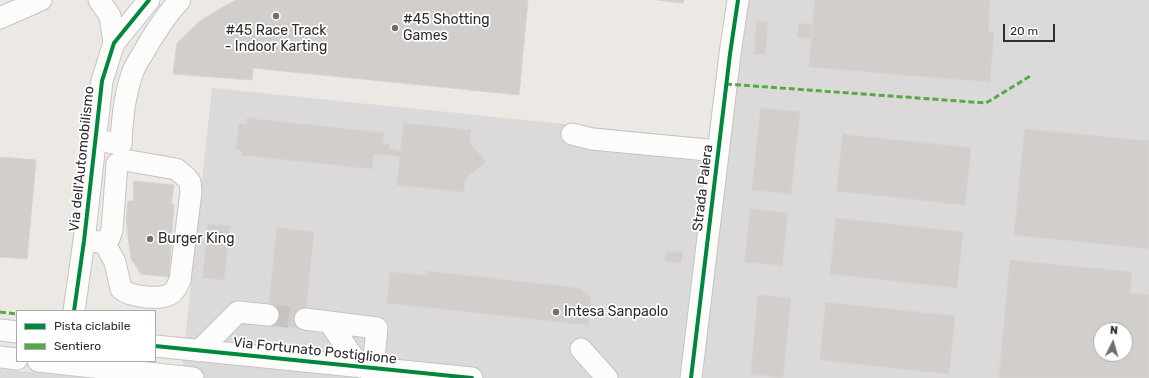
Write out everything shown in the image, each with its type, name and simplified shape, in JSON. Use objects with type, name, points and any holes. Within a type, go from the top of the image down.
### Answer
[{"type":"street","points":[[0,18],[40,0]]},
{"type":"street","name":"Via dell'Automobilismo","points":[[99,0],[110,16],[114,43]]},
{"type":"street","name":"Via dell'Automobilismo","points":[[74,310],[99,241],[95,140],[102,81],[114,43],[149,0]]},
{"type":"street","points":[[95,140],[122,152],[176,169],[190,182],[191,192],[180,280],[173,293],[162,298],[145,297],[125,292],[121,289],[115,262],[99,241],[112,230],[117,164],[122,152],[122,125],[132,73],[158,28],[168,13],[180,0]]},
{"type":"street","name":"Strada Palera","points":[[691,378],[730,54],[738,0]]},
{"type":"street","points":[[572,134],[592,139],[718,151]]},
{"type":"street","points":[[200,351],[238,312],[268,315]]},
{"type":"street","points":[[305,319],[377,328],[368,371]]},
{"type":"street","points":[[330,322],[368,371]]},
{"type":"street","points":[[0,330],[16,332]]},
{"type":"street","name":"Via Fortunato Postiglione","points":[[156,346],[368,371],[472,378]]},
{"type":"street","points":[[581,349],[607,378]]},
{"type":"street","points":[[0,357],[16,359]]},
{"type":"street","points":[[42,362],[67,368],[193,378]]},
{"type":"shaded area","points":[[748,0],[1149,0],[1149,378],[181,378],[212,88],[730,141]]},
{"type":"shaded area","points":[[0,369],[93,378],[0,378]]},
{"type":"building","points":[[237,0],[528,0],[519,95],[253,68],[252,80],[173,74],[177,43],[200,21]]},
{"type":"building","points":[[658,0],[684,0],[683,3]]},
{"type":"building","points":[[815,0],[990,0],[988,32],[994,32],[990,82],[809,67]]},
{"type":"building","points":[[757,21],[768,22],[765,55],[754,54]]},
{"type":"building","points":[[799,23],[813,25],[812,39],[798,37]]},
{"type":"building","points":[[761,108],[800,112],[791,194],[752,190]]},
{"type":"building","points":[[247,118],[384,133],[383,143],[389,144],[388,155],[373,154],[372,169],[241,155],[242,151],[236,150],[239,123],[247,124]]},
{"type":"building","points":[[404,123],[471,130],[469,142],[486,162],[465,179],[464,192],[397,185],[400,157],[388,155],[389,149],[400,151]]},
{"type":"building","points":[[1025,129],[1149,141],[1149,249],[1014,235]]},
{"type":"building","points":[[843,134],[971,148],[965,205],[837,191]]},
{"type":"building","points":[[0,157],[36,160],[27,259],[0,257]]},
{"type":"building","name":"Burger King","points":[[134,181],[174,185],[171,204],[174,204],[169,277],[141,274],[131,259],[126,220],[128,201],[133,201]]},
{"type":"building","points":[[750,209],[788,213],[782,266],[745,262]]},
{"type":"building","points":[[836,218],[963,232],[957,288],[830,274]]},
{"type":"building","points":[[208,224],[230,226],[224,280],[203,278]]},
{"type":"building","points":[[277,228],[314,232],[304,328],[267,324]]},
{"type":"building","points":[[666,251],[683,252],[681,263],[665,261]]},
{"type":"building","points":[[1010,260],[1132,272],[1130,293],[1149,295],[1149,378],[999,378]]},
{"type":"building","points":[[428,271],[580,288],[591,298],[588,325],[387,303],[390,272],[427,276]]},
{"type":"building","points":[[758,295],[791,298],[783,378],[751,374]]},
{"type":"building","points":[[826,302],[955,316],[949,374],[820,360]]},
{"type":"tunnel","points":[[268,315],[305,319]]},
{"type":"marked path","points":[[726,84],[986,103],[1032,75]]},
{"type":"marked path","points":[[0,312],[16,314]]},
{"type":"cycle path","points":[[74,310],[84,241],[102,81],[114,43],[149,0]]},
{"type":"cycle path","points":[[691,378],[730,54],[738,0]]},
{"type":"cycle path","points":[[156,346],[472,378]]},
{"type":"place","name":"#45 Race Track - Indoor Karting","points":[[276,16]]},
{"type":"place","name":"#45 Shotting Games","points":[[395,28]]},
{"type":"place","name":"Burger King","points":[[150,239]]},
{"type":"place","name":"Intesa Sanpaolo","points":[[556,312]]}]
